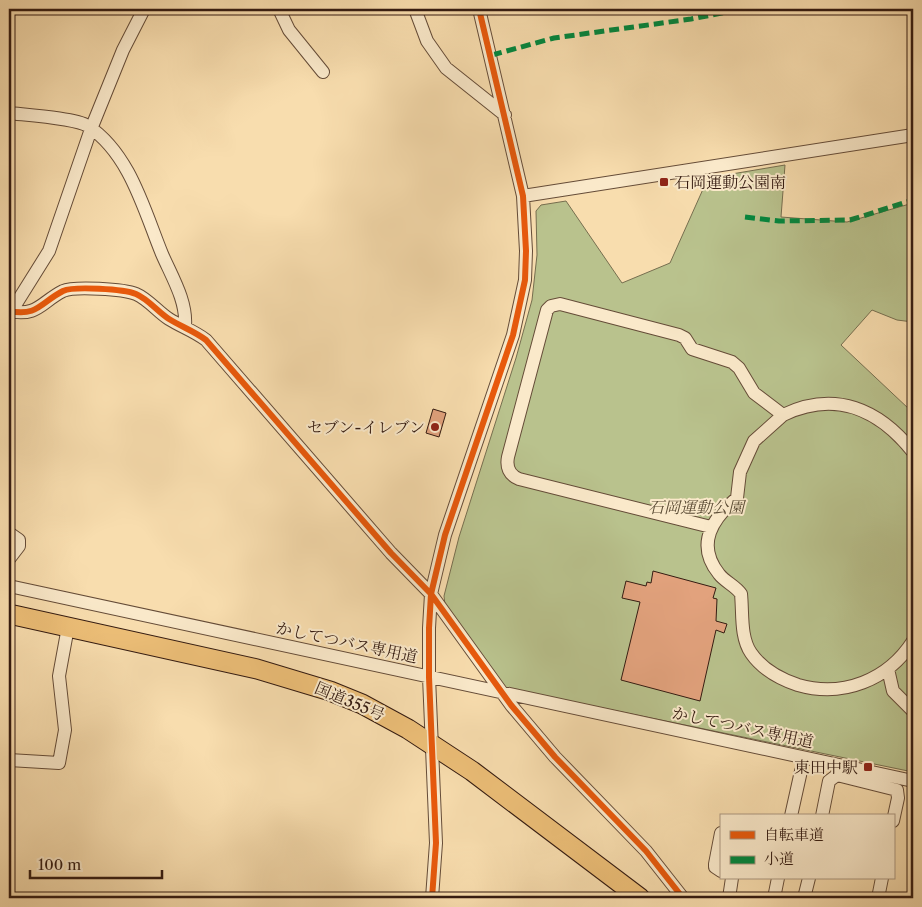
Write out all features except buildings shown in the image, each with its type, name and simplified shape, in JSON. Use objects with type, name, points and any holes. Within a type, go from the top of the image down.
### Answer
[{"type":"highway","name":"国道355号","points":[[9,614],[216,658],[293,678],[362,704],[432,743],[630,895]]},
{"type":"street","points":[[10,313],[49,251],[91,129],[123,50],[144,9]]},
{"type":"street","points":[[415,9],[427,41],[446,68],[505,115]]},
{"type":"street","points":[[432,898],[436,843],[429,677],[431,594],[445,535],[520,307],[526,251],[523,196],[479,9]]},
{"type":"street","points":[[284,10],[289,30],[323,72]]},
{"type":"street","points":[[9,113],[79,122],[91,129],[112,150],[133,180],[185,308],[185,326]]},
{"type":"street","points":[[523,196],[913,135]]},
{"type":"street","points":[[10,313],[32,312],[65,290],[79,288],[120,291],[135,294],[170,320],[196,332],[214,350],[391,554],[431,594],[502,692],[555,757],[646,851],[683,898]]},
{"type":"street","points":[[711,527],[519,479],[510,474],[507,469],[508,457],[547,310],[554,304],[560,304],[679,335],[685,338],[692,349],[732,362],[739,368],[754,393],[783,415]]},
{"type":"street","points":[[913,452],[887,424],[875,416],[850,406],[808,405],[783,415],[754,441],[740,472],[737,498],[723,508],[711,527],[708,540],[712,563],[723,579],[742,594],[747,645],[760,664],[785,681],[822,690],[841,689],[864,683],[902,658],[913,641]]},
{"type":"street","points":[[9,533],[19,540],[19,546],[9,559]]},
{"type":"street","name":"かしてつバス専用道","points":[[9,586],[913,781]]},
{"type":"street","points":[[9,760],[59,763],[65,730],[59,676],[68,627]]},
{"type":"street","points":[[888,669],[893,691],[913,711]]},
{"type":"street","points":[[791,814],[800,771]]},
{"type":"street","points":[[822,814],[829,781],[837,775],[896,790],[898,798],[894,816]]},
{"type":"street","points":[[720,838],[715,864],[715,867],[720,870]]},
{"type":"street","points":[[729,898],[732,880]]},
{"type":"street","points":[[774,898],[778,880]]},
{"type":"street","points":[[804,898],[808,880]]},
{"type":"street","points":[[878,898],[882,880]]},
{"type":"green space","name":"石岡運動公園","points":[[785,165],[781,217],[847,222],[913,203],[913,322],[897,320],[872,310],[841,345],[909,409],[913,435],[913,772],[505,688],[445,605],[444,596],[459,537],[516,358],[532,300],[537,255],[536,211],[541,205],[566,201],[622,283],[670,263],[708,178]]},
{"type":"marked path","points":[[492,55],[554,38],[691,19],[743,9]]},
{"type":"marked path","points":[[745,217],[779,221],[850,220],[913,200]]},
{"type":"cycle path","points":[[432,898],[436,843],[429,677],[431,594],[445,535],[513,335],[525,280],[526,251],[523,196],[479,9]]},
{"type":"cycle path","points":[[9,311],[27,312],[33,310],[69,289],[88,288],[130,292],[149,302],[169,319],[206,340],[391,553],[431,594],[511,705],[555,757],[646,851],[683,898]]},
{"type":"place","name":"石岡運動公園南","points":[[664,182]]},
{"type":"place","name":"セブン-イレブン","points":[[435,427]]},
{"type":"place","name":"東田中駅","points":[[868,767]]}]
